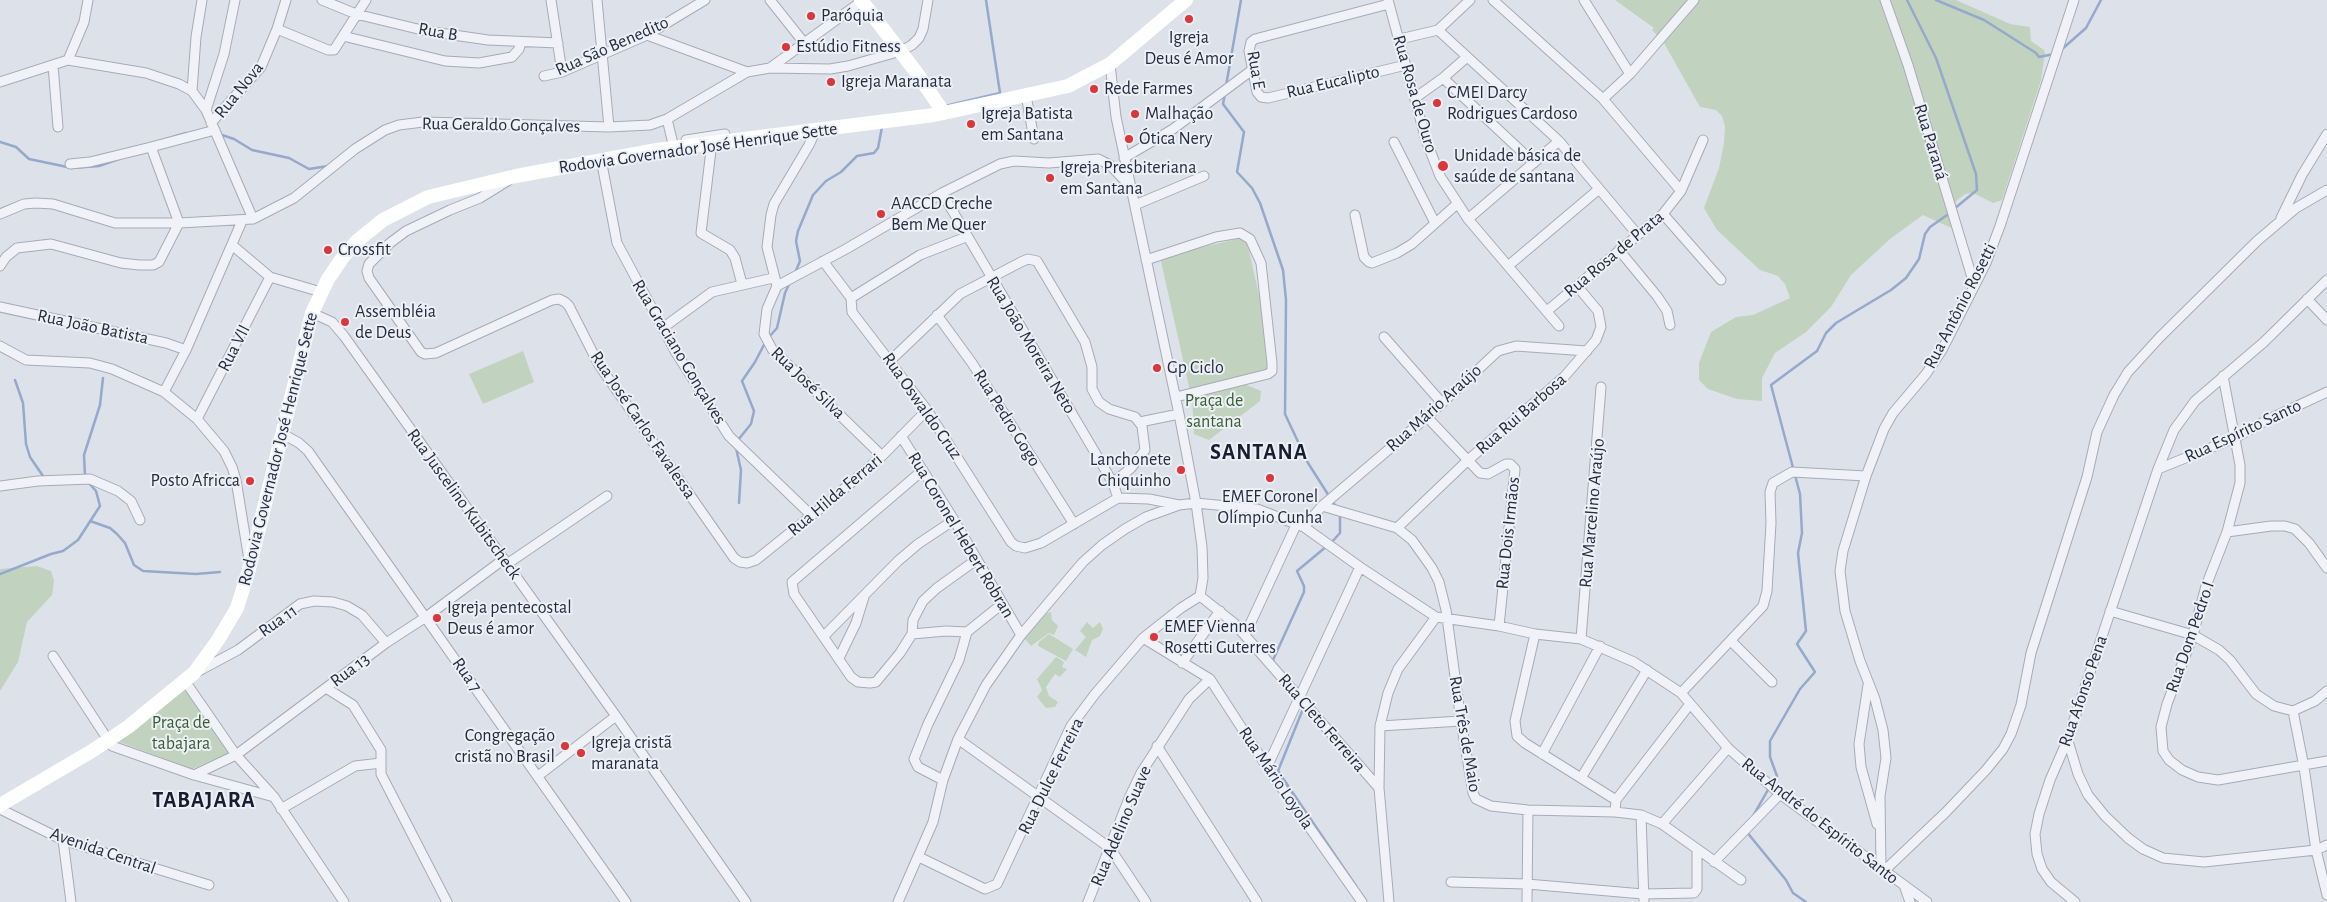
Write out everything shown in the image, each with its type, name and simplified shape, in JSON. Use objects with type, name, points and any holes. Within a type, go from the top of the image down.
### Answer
[{"type":"main road","name":"Rodovia Governador José Henrique Sette","points":[[0,805],[107,742],[189,677],[218,640],[237,608],[312,313],[321,292],[336,267],[357,241],[371,229],[403,208],[428,197],[454,189],[516,176],[675,145],[815,132],[944,113],[1068,86],[1110,64],[1186,0]]},
{"type":"main road","points":[[862,1],[901,51],[944,113]]},
{"type":"street","points":[[68,60],[84,22],[88,0]]},
{"type":"street","points":[[192,91],[196,38],[202,0]]},
{"type":"street","points":[[206,110],[224,54],[235,0]]},
{"type":"street","name":"Rua Nova","points":[[213,127],[261,67],[277,29],[286,0]]},
{"type":"street","name":"Rua B","points":[[322,0],[356,14],[426,31],[488,40],[558,43]]},
{"type":"street","points":[[277,29],[331,51],[336,48],[366,0]]},
{"type":"street","points":[[552,0],[562,72]]},
{"type":"street","points":[[597,0],[609,127]]},
{"type":"street","name":"Rua São Benedito","points":[[544,76],[562,72],[648,35],[705,0]]},
{"type":"street","points":[[770,0],[805,44]]},
{"type":"street","points":[[648,35],[746,72],[770,68],[813,70],[848,66],[901,51],[912,45],[919,38],[923,29],[928,0]]},
{"type":"street","points":[[1400,39],[1438,30],[1470,0]]},
{"type":"street","points":[[1493,0],[1603,99],[1681,191]]},
{"type":"street","points":[[1584,0],[1630,74]]},
{"type":"street","points":[[1603,99],[1630,74],[1694,0]]},
{"type":"street","name":"Rua Paraná","points":[[1885,0],[1908,65],[1974,284]]},
{"type":"street","name":"Rua Antônio Rosetti","points":[[1883,868],[1880,796],[1886,758],[1883,730],[1845,611],[1840,571],[1843,551],[1866,476],[1884,429],[1893,414],[1926,374],[1942,350],[1986,263],[2000,226],[2074,0]]},
{"type":"street","points":[[770,68],[862,1]]},
{"type":"street","name":"Rua Rosa de Ouro","points":[[1389,2],[1415,98],[1440,176],[1468,219],[1559,326]]},
{"type":"street","name":"Rua E","points":[[1261,97],[1257,92],[1252,70],[1249,51],[1251,42],[1259,37],[1389,2]]},
{"type":"street","points":[[1438,30],[1559,141],[1637,234]]},
{"type":"street","points":[[343,36],[445,61],[479,63],[512,57],[519,49],[521,42]]},
{"type":"street","points":[[1415,98],[1443,78],[1467,57]]},
{"type":"street","points":[[0,82],[68,60],[146,73],[179,84],[192,91],[206,110],[253,219]]},
{"type":"street","points":[[1110,64],[1116,117],[1124,158],[1180,414],[1196,503],[1202,548],[1203,578],[1200,596]]},
{"type":"street","points":[[53,65],[58,127]]},
{"type":"street","name":"Rua Eucalipto","points":[[1261,97],[1268,98],[1406,65]]},
{"type":"street","points":[[1124,158],[1173,129],[1252,70]]},
{"type":"street","name":"Rua Geraldo Gonçalves","points":[[0,214],[24,204],[36,203],[53,204],[115,223],[180,223],[253,219],[294,198],[355,149],[385,130],[399,125],[422,122],[609,127],[650,125],[667,119],[746,72]]},
{"type":"street","points":[[1443,78],[1534,163]]},
{"type":"street","points":[[1026,95],[1034,139]]},
{"type":"street","points":[[667,119],[675,145],[725,134]]},
{"type":"street","points":[[70,164],[100,160],[151,147],[213,127]]},
{"type":"street","points":[[775,282],[767,247],[771,215],[774,204],[809,146],[815,132]]},
{"type":"street","points":[[2280,220],[2302,175],[2327,134]]},
{"type":"street","name":"Rua Rosa de Prata","points":[[1547,311],[1663,214],[1681,191],[1703,140]]},
{"type":"street","points":[[1468,219],[1559,141]]},
{"type":"street","points":[[712,142],[700,233],[730,250],[735,258],[742,284]]},
{"type":"street","points":[[1394,142],[1435,223]]},
{"type":"street","points":[[0,266],[6,257],[17,248],[51,244],[121,263],[153,265],[163,258],[180,223],[151,147]]},
{"type":"street","name":"Rua Graciano Gonçalves","points":[[601,159],[617,244],[637,284],[664,327],[675,350],[729,436],[811,515]]},
{"type":"street","points":[[664,327],[712,292],[742,284],[775,282],[822,261],[942,193],[992,168],[1014,161],[1049,163],[1098,159],[1110,165],[1131,186]]},
{"type":"street","name":"Rua José Carlos Favalessa","points":[[516,176],[480,198],[406,231],[390,243],[369,264],[366,271],[369,278],[421,352],[425,354],[436,353],[552,300],[559,299],[565,302],[570,306],[599,365],[734,558]]},
{"type":"street","points":[[1135,205],[1204,176]]},
{"type":"street","points":[[1508,266],[1599,189]]},
{"type":"street","points":[[1883,868],[1946,812],[1986,770],[2003,749],[2011,734],[2021,705],[2031,653],[2087,477],[2098,432],[2114,395],[2128,372],[2160,337],[2280,220],[2327,190]]},
{"type":"street","name":"Rua João Moreira Neto","points":[[942,193],[966,237],[1114,483],[1118,498]]},
{"type":"street","points":[[1355,215],[1364,257],[1369,262],[1380,261],[1412,244],[1457,204]]},
{"type":"street","points":[[1663,214],[1721,280]]},
{"type":"street","points":[[164,392],[186,350],[242,221]]},
{"type":"street","points":[[1146,260],[1216,237],[1240,233],[1250,239],[1261,263],[1272,371],[1268,374],[1176,397]]},
{"type":"street","points":[[851,298],[920,255],[966,237]]},
{"type":"street","points":[[232,245],[270,277],[321,292]]},
{"type":"street","points":[[1619,250],[1657,296],[1667,311],[1670,325]]},
{"type":"street","points":[[891,360],[960,294],[1028,259],[1037,261],[1086,342],[1092,367],[1092,389],[1099,402],[1109,409],[1124,412],[1140,422],[1144,434],[1145,450],[1131,468],[1114,483]]},
{"type":"street","name":"Rua Oswaldo Cruz","points":[[822,261],[851,298],[852,312],[891,360],[927,410],[1011,542],[1025,548],[1041,543],[1074,524]]},
{"type":"street","name":"Rua VII","points":[[197,419],[270,277]]},
{"type":"street","name":"Rua Afonso Pena","points":[[2076,902],[2051,882],[2042,869],[2037,854],[2035,834],[2050,780],[2068,741],[2158,469],[2174,430],[2195,401],[2264,342],[2327,280]]},
{"type":"street","name":"Rua José Silva","points":[[775,282],[764,326],[767,342],[882,456]]},
{"type":"street","name":"Rua Rui Barbosa","points":[[1397,528],[1467,461],[1564,377],[1587,351],[1599,333],[1600,318],[1593,304],[1577,286]]},
{"type":"street","points":[[2307,299],[2327,320]]},
{"type":"street","name":"Rua João Batista","points":[[0,307],[166,343],[186,350]]},
{"type":"street","name":"Rua Juscelino Kubitscheck","points":[[312,313],[332,322],[344,336],[616,716],[746,902]]},
{"type":"street","name":"Rua Pedro Gogo","points":[[937,315],[978,371],[1074,524]]},
{"type":"street","points":[[1384,337],[1442,403]]},
{"type":"street","points":[[0,346],[26,360],[102,366],[164,392],[197,419],[224,451],[232,467],[236,480],[249,566]]},
{"type":"street","name":"Rua Mário Araújo","points":[[1245,635],[1300,525],[1442,403],[1498,351],[1505,348],[1541,346],[1587,351]]},
{"type":"street","name":"Rua Dom Pedro I","points":[[2223,376],[2240,465],[2240,482],[2227,532],[2206,586],[2193,635],[2167,704],[2161,727],[2164,751],[2169,760],[2182,770],[2198,777],[2218,780],[2304,767],[2327,761]]},
{"type":"street","name":"Rua Marcelino Araújo","points":[[1581,639],[1601,387]]},
{"type":"street","name":"Rua Espírito Santo","points":[[2158,469],[2235,438],[2266,420],[2327,392]]},
{"type":"street","name":"Rua Hilda Ferrari","points":[[734,558],[747,563],[756,560],[882,456],[927,410]]},
{"type":"street","points":[[1140,422],[1180,414]]},
{"type":"street","name":"Rua Dois Irmãos","points":[[1426,417],[1467,461],[1483,474],[1488,474],[1506,464],[1510,464],[1516,469],[1499,626]]},
{"type":"street","name":"Rua 7","points":[[281,433],[299,443],[308,451],[626,902]]},
{"type":"street","name":"Rua Coronel Hebert Robran","points":[[901,436],[954,520],[1021,635]]},
{"type":"street","points":[[923,470],[792,582],[794,594],[851,677],[858,682],[866,684],[876,682],[900,653],[912,634],[912,620],[923,602],[937,588],[976,560]]},
{"type":"street","points":[[1681,693],[1763,606],[1767,591],[1771,523],[1770,492],[1773,483],[1792,472],[1866,476]]},
{"type":"street","points":[[0,486],[38,481],[90,478],[118,491],[131,501],[140,520]]},
{"type":"street","name":"Rua 13","points":[[194,775],[236,755],[386,643],[505,562],[607,496]]},
{"type":"street","points":[[1074,524],[1118,498],[1149,499],[1179,505]]},
{"type":"street","name":"Rua André do Espírito Santo","points":[[898,902],[933,822],[943,780],[958,739],[986,685],[1021,635],[1083,562],[1102,545],[1146,516],[1179,505],[1196,503],[1258,509],[1300,525],[1436,617],[1499,626],[1535,634],[1581,639],[1600,646],[1648,670],[1681,693],[1728,748],[1780,794],[1883,868],[1905,888],[1926,902]]},
{"type":"street","points":[[1322,506],[1397,528]]},
{"type":"street","points":[[824,636],[864,594],[918,544],[954,520]]},
{"type":"street","points":[[2227,532],[2270,526],[2286,526],[2295,529],[2309,543],[2327,568]]},
{"type":"street","name":"Rua Três de Maio","points":[[1397,528],[1412,540],[1432,568],[1439,582],[1473,793],[1476,799],[1491,806],[1528,810],[1615,812],[1640,815],[1662,824],[1741,880]]},
{"type":"street","points":[[1268,767],[1360,567]]},
{"type":"street","points":[[838,658],[856,623],[864,594]]},
{"type":"street","name":"Rua Cleto Ferreira","points":[[1200,596],[1220,611],[1245,635],[1379,788]]},
{"type":"street","name":"Rua Dulce Ferreira","points":[[919,857],[985,889],[994,887],[1071,726],[1095,694],[1143,638],[1181,608],[1200,596]]},
{"type":"street","name":"Rua 11","points":[[189,677],[238,650],[300,604],[314,601],[333,602],[348,606],[362,615],[386,643]]},
{"type":"street","points":[[943,780],[918,767],[914,759],[928,724],[959,660],[967,632],[1002,604]]},
{"type":"street","points":[[1182,663],[1220,611]]},
{"type":"street","points":[[2110,611],[2193,635],[2219,650],[2230,660],[2247,685],[2266,702],[2293,711],[2315,701],[2327,691]]},
{"type":"street","points":[[1389,902],[1379,788],[1380,726],[1388,693],[1398,669],[1436,617]]},
{"type":"street","points":[[912,634],[946,631],[967,632]]},
{"type":"street","points":[[1535,634],[1515,730],[1520,740],[1616,800]]},
{"type":"street","name":"Rua Mário Loyola","points":[[1143,638],[1210,679],[1268,767],[1362,902]]},
{"type":"street","points":[[1731,641],[1772,682]]},
{"type":"street","points":[[1542,754],[1600,646]]},
{"type":"street","points":[[53,656],[107,742],[112,746],[194,775],[274,797]]},
{"type":"street","points":[[1581,778],[1648,670]]},
{"type":"street","points":[[189,677],[236,755],[274,797],[344,902]]},
{"type":"street","name":"Rua Adelino Suave","points":[[1088,902],[1130,796],[1158,746],[1189,699],[1210,679]]},
{"type":"street","points":[[1868,680],[1865,713],[1859,744],[1861,767],[1880,832]]},
{"type":"street","points":[[326,688],[353,705],[381,750],[380,774],[447,902]]},
{"type":"street","points":[[1615,812],[1616,800],[1690,704]]},
{"type":"street","points":[[2293,711],[2304,767],[2316,850],[2327,895]]},
{"type":"street","points":[[1865,713],[1879,714]]},
{"type":"street","points":[[538,776],[616,716]]},
{"type":"street","points":[[1380,726],[1461,721]]},
{"type":"street","points":[[958,739],[1110,848],[1146,902]]},
{"type":"street","points":[[2068,741],[2078,774],[2088,795],[2105,816],[2128,838],[2143,849],[2163,858],[2204,862],[2316,850],[2327,846]]},
{"type":"street","points":[[1158,746],[1256,902]]},
{"type":"street","points":[[1662,824],[1728,748]]},
{"type":"street","points":[[281,809],[355,766],[381,763]]},
{"type":"street","points":[[1714,862],[1780,794]]},
{"type":"street","points":[[1869,799],[1880,796]]},
{"type":"street","name":"Avenida Central","points":[[0,809],[63,840],[209,885]]},
{"type":"street","points":[[1527,902],[1528,810]]},
{"type":"street","points":[[1640,815],[1643,898]]},
{"type":"street","points":[[63,840],[71,902]]},
{"type":"street","points":[[1451,882],[1527,884],[1643,898],[1696,892],[1697,850]]},
{"type":"street","points":[[1905,888],[1910,902]]},
{"type":"green space","points":[[1615,0],[1956,0],[2010,24],[2030,27],[2031,41],[2044,50],[2045,53],[2041,80],[2002,200],[1993,203],[1973,193],[1965,194],[1956,201],[1954,213],[1956,230],[1923,215],[1890,239],[1851,275],[1831,307],[1806,332],[1775,353],[1762,378],[1762,401],[1737,399],[1708,389],[1699,380],[1699,363],[1711,332],[1736,317],[1753,315],[1790,298],[1785,284],[1778,276],[1760,270],[1717,230],[1704,208],[1719,168],[1724,143],[1725,126],[1722,116],[1716,110],[1700,107],[1664,43],[1652,30],[1654,28]]},
{"type":"green space","points":[[1246,237],[1276,372],[1190,391],[1160,257]]},
{"type":"green space","points":[[523,351],[534,382],[483,404],[469,374]]},
{"type":"green space","name":"Praça de santana","points":[[1244,384],[1261,391],[1260,401],[1209,440],[1194,434],[1192,397]]},
{"type":"green space","points":[[37,566],[51,571],[54,581],[52,595],[27,622],[18,662],[0,691],[0,569]]},
{"type":"green space","points":[[1051,612],[1052,620],[1058,626],[1054,635],[1049,633],[1031,646],[1024,638],[1047,613]]},
{"type":"green space","points":[[1087,622],[1093,628],[1100,622],[1103,629],[1100,636],[1092,640],[1086,657],[1075,650],[1086,637],[1080,631]]},
{"type":"green space","points":[[1049,634],[1073,649],[1066,661],[1038,646],[1039,642]]},
{"type":"green space","points":[[1056,657],[1064,662],[1062,667],[1067,669],[1060,677],[1055,674],[1046,687],[1049,696],[1058,702],[1055,707],[1046,708],[1037,697],[1042,690],[1037,679]]},
{"type":"green space","name":"Praça de tabajara","points":[[186,689],[229,753],[192,769],[117,741]]},
{"type":"waterway","points":[[945,106],[1000,93],[986,0]]},
{"type":"waterway","points":[[1226,86],[1241,0]]},
{"type":"waterway","points":[[1907,0],[1936,58],[1976,174],[1977,190],[1954,209]]},
{"type":"waterway","points":[[1936,0],[1984,20],[2036,53],[2039,57],[2054,54]]},
{"type":"waterway","points":[[2061,50],[2086,28],[2101,0]]},
{"type":"waterway","points":[[1225,94],[1223,104],[1244,132],[1237,172],[1252,188],[1260,203],[1283,270],[1286,300],[1285,414],[1308,463],[1336,507]]},
{"type":"waterway","points":[[795,273],[800,261],[796,241],[798,231],[813,195],[826,181],[841,172],[857,156],[874,153],[878,148],[882,127]]},
{"type":"waterway","points":[[163,140],[186,133]]},
{"type":"waterway","points":[[219,134],[234,139],[252,150],[289,158],[309,169],[328,166]]},
{"type":"waterway","points":[[0,142],[16,147],[29,159],[72,168],[99,166],[119,159]]},
{"type":"waterway","points":[[1772,784],[1777,776],[1770,757],[1770,741],[1800,689],[1815,672],[1797,644],[1806,631],[1798,553],[1802,533],[1800,494],[1771,385],[1817,351],[1826,333],[1836,323],[1891,290],[1906,278],[1919,259],[1925,234],[1930,227],[1950,213]]},
{"type":"waterway","points":[[769,337],[777,328],[785,293],[790,282]]},
{"type":"waterway","points":[[738,440],[751,424],[754,411],[742,381],[766,341]]},
{"type":"waterway","points":[[85,476],[84,455],[100,405],[103,378]]},
{"type":"waterway","points":[[15,380],[23,403],[26,444],[30,457],[45,479]]},
{"type":"waterway","points":[[736,448],[741,470],[739,503]]},
{"type":"waterway","points":[[0,574],[63,551],[78,540],[100,506],[96,491],[87,481]]},
{"type":"waterway","points":[[1331,543],[1340,533],[1340,514]]},
{"type":"waterway","points":[[90,521],[110,528],[117,534],[125,543],[134,565],[143,571],[196,574],[220,572]]},
{"type":"waterway","points":[[1274,663],[1273,660],[1304,592],[1304,586],[1297,571],[1327,546]]},
{"type":"waterway","points":[[1303,706],[1278,771],[1356,886]]},
{"type":"waterway","points":[[1753,816],[1769,788]]},
{"type":"waterway","points":[[1746,831],[1786,880],[1793,893],[1806,902]]},
{"type":"place","name":"Paróquia","points":[[811,16]]},
{"type":"place","name":"Igreja Deus é Amor","points":[[1189,19]]},
{"type":"place","name":"Estúdio Fitness","points":[[786,47]]},
{"type":"place","name":"Igreja Maranata","points":[[831,82]]},
{"type":"place","name":"Rede Farmes","points":[[1094,89]]},
{"type":"place","name":"CMEI Darcy Rodrigues Cardoso","points":[[1437,103]]},
{"type":"place","name":"Malhação","points":[[1135,114]]},
{"type":"place","name":"Igreja Batista em Santana","points":[[971,124]]},
{"type":"place","name":"Ótica Nery","points":[[1129,139]]},
{"type":"place","name":"Unidade básica de saúde de santana","points":[[1443,166]]},
{"type":"place","name":"Igreja Presbiteriana em Santana","points":[[1050,178]]},
{"type":"place","name":"AACCD Creche Bem Me Quer","points":[[881,214]]},
{"type":"place","name":"Crossfit","points":[[328,250]]},
{"type":"place","name":"Assembléia de Deus","points":[[345,322]]},
{"type":"place","name":"Gp Ciclo","points":[[1157,368]]},
{"type":"place","name":"Lanchonete Chiquinho","points":[[1181,470]]},
{"type":"place","name":"EMEF Coronel Olímpio Cunha","points":[[1270,478]]},
{"type":"place","name":"Posto Africca","points":[[250,481]]},
{"type":"place","name":"Igreja pentecostal Deus é amor","points":[[437,618]]},
{"type":"place","name":"EMEF Vienna Rosetti Guterres","points":[[1154,637]]},
{"type":"place","name":"Congregação cristã no Brasil","points":[[565,746]]},
{"type":"place","name":"Igreja cristã maranata","points":[[581,753]]},
{"type":"district","name":"SANTANA","points":[[1259,452]]},
{"type":"district","name":"TABAJARA","points":[[204,800]]}]
